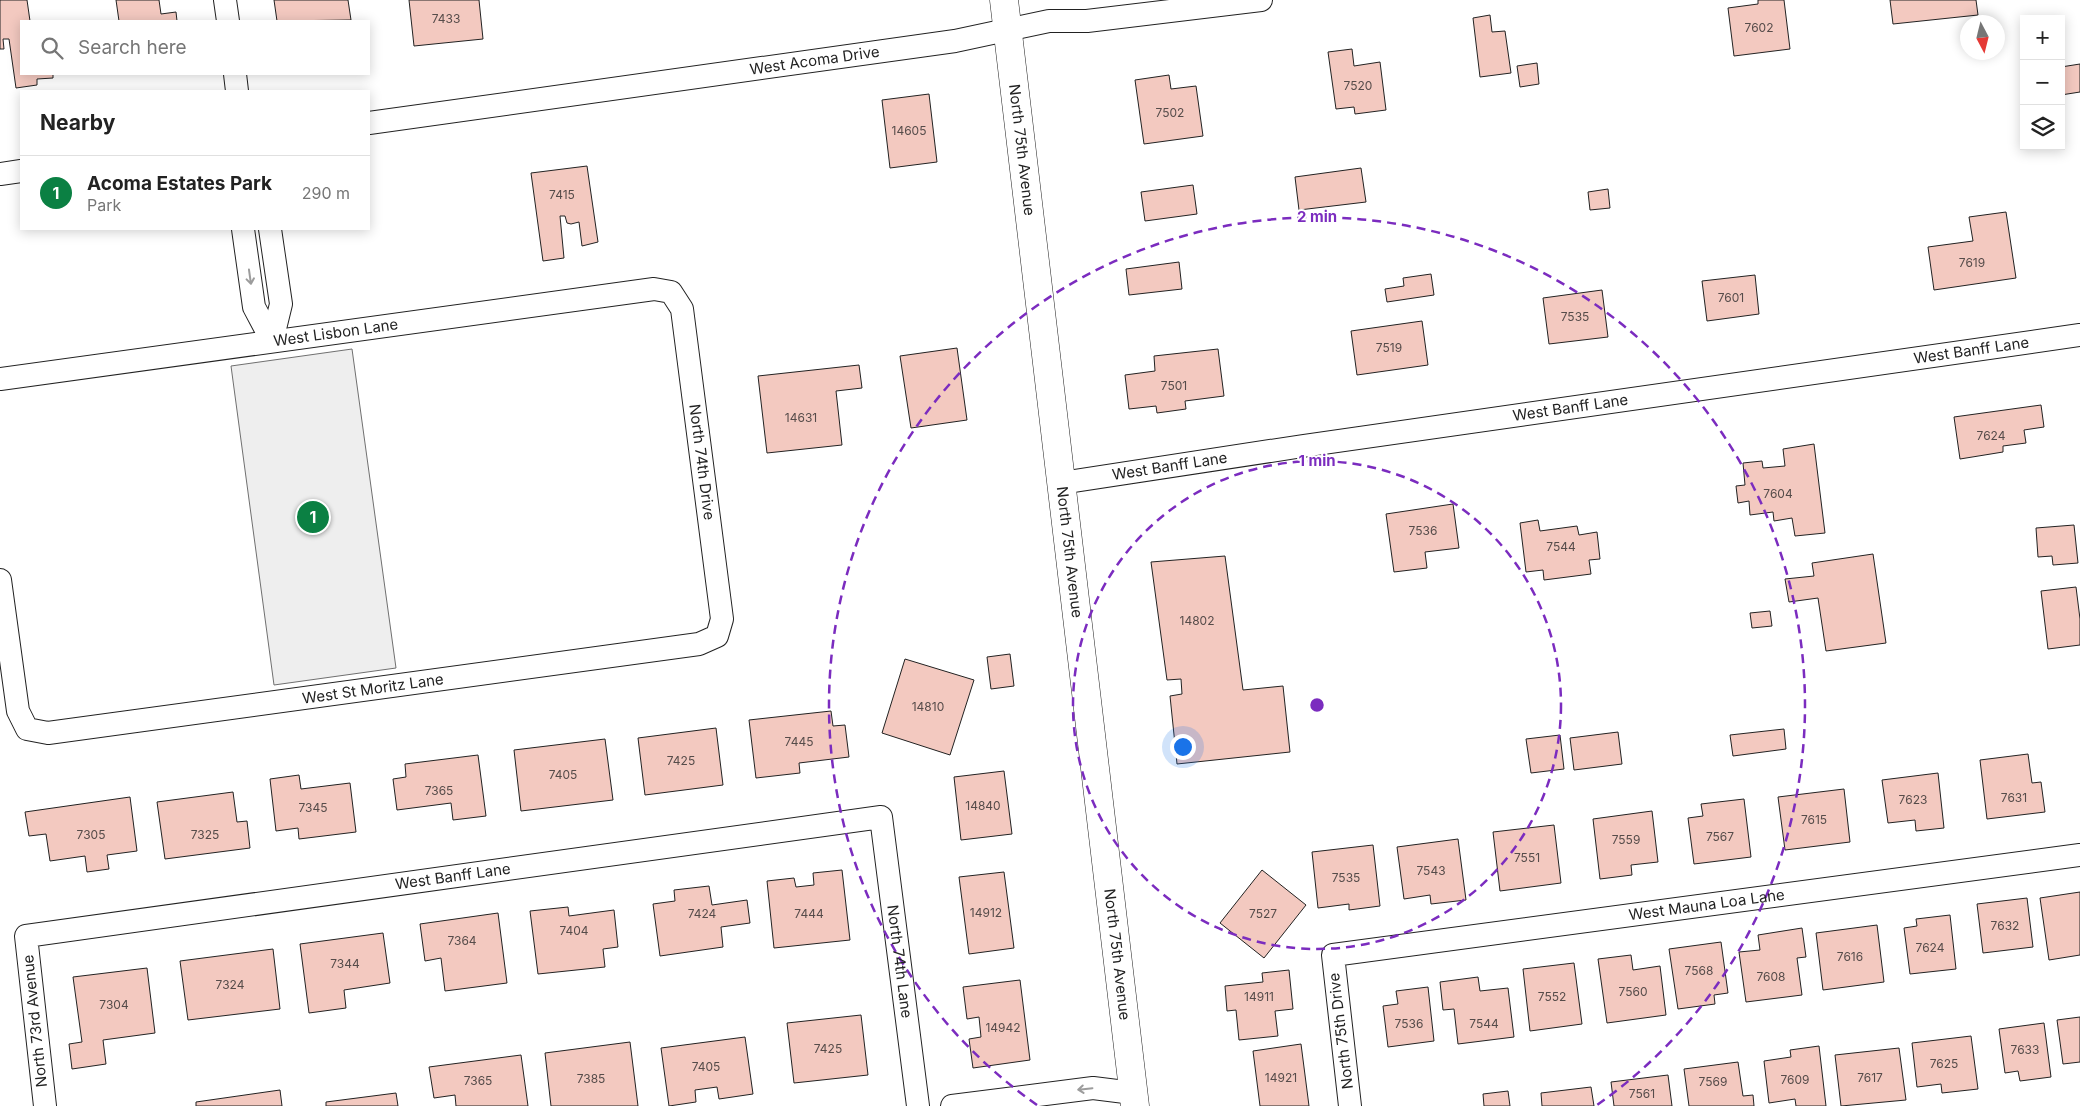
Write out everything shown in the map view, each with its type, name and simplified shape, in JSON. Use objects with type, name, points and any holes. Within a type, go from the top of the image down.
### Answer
[{"type":"main road","name":"North 75th Avenue","points":[[1004,0],[1134,1100]]},
{"type":"street","points":[[225,0],[228,20]]},
{"type":"street","name":"West Acoma Drive","points":[[370,122],[955,41],[1049,21],[1087,21],[1261,0]]},
{"type":"street","points":[[235,75],[237,90]]},
{"type":"street","points":[[0,174],[20,171]]},
{"type":"street","points":[[243,230],[254,307],[272,341]]},
{"type":"street","points":[[270,230],[281,304],[272,341]]},
{"type":"street","name":"West Lisbon Lane","points":[[0,379],[654,289],[671,292]]},
{"type":"street","name":"North 74th Drive","points":[[671,292],[682,309],[722,619],[717,636]]},
{"type":"street","name":"West Banff Lane","points":[[1061,483],[1303,446],[2080,335]]},
{"type":"street","name":"West St Moritz Lane","points":[[0,580],[18,710],[27,729],[48,733],[699,644],[717,636]]},
{"type":"street","name":"West Banff Lane","points":[[26,936],[881,817]]},
{"type":"street","name":"North 74th Lane","points":[[881,817],[918,1106]]},
{"type":"street","name":"West Mauna Loa Lane","points":[[1333,955],[2080,855]]},
{"type":"street","name":"North 73rd Avenue","points":[[26,936],[45,1106]]},
{"type":"street","name":"North 75th Drive","points":[[1333,955],[1350,1106]]},
{"type":"street","points":[[952,1106],[1092,1088],[1134,1100]]},
{"type":"street","points":[[1104,1106],[1134,1100]]},
{"type":"shaded area","points":[[352,349],[396,668],[274,685],[231,366]]},
{"type":"building","points":[[0,0],[27,0],[30,20],[20,20],[20,75],[53,75],[53,78],[37,79],[37,85],[16,88],[9,39],[3,39],[4,49],[0,49]]},
{"type":"building","points":[[116,0],[159,0],[161,14],[176,12],[177,20],[119,20]]},
{"type":"building","points":[[274,0],[348,0],[351,20],[277,20]]},
{"type":"building","points":[[409,0],[479,0],[483,39],[414,46]]},
{"type":"building","points":[[1758,0],[1784,0],[1790,49],[1734,56],[1728,8],[1758,4]]},
{"type":"building","points":[[1890,0],[1976,0],[1978,15],[1960,15],[1960,17],[1893,24]]},
{"type":"building","points":[[1490,15],[1492,32],[1505,31],[1511,73],[1480,77],[1473,18]]},
{"type":"building","points":[[1352,49],[1354,66],[1380,62],[1386,110],[1355,114],[1354,107],[1336,109],[1328,52]]},
{"type":"building","points":[[1537,63],[1539,84],[1520,87],[1517,66]]},
{"type":"building","points":[[2080,64],[2080,92],[2065,94],[2065,66]]},
{"type":"building","points":[[1169,75],[1171,89],[1196,86],[1203,136],[1144,144],[1135,80]]},
{"type":"building","points":[[929,94],[937,162],[890,168],[882,100]]},
{"type":"building","points":[[587,166],[598,242],[582,246],[579,222],[567,223],[565,216],[560,216],[564,258],[543,261],[531,173]]},
{"type":"building","points":[[1361,168],[1366,202],[1299,210],[1295,177]]},
{"type":"building","points":[[1193,185],[1197,214],[1145,221],[1141,192]]},
{"type":"building","points":[[1608,189],[1610,208],[1590,210],[1588,192]]},
{"type":"building","points":[[2006,212],[2016,278],[1934,290],[1928,247],[1973,241],[1969,217]]},
{"type":"building","points":[[1179,262],[1182,289],[1129,295],[1126,269]]},
{"type":"building","points":[[1431,274],[1434,295],[1387,302],[1385,289],[1404,286],[1403,278]]},
{"type":"building","points":[[1755,275],[1759,314],[1707,321],[1702,281]]},
{"type":"building","points":[[1602,290],[1608,337],[1549,344],[1543,298]]},
{"type":"building","points":[[1422,321],[1428,365],[1357,375],[1351,331]]},
{"type":"building","points":[[957,348],[967,420],[911,428],[900,356]]},
{"type":"building","points":[[1218,349],[1224,396],[1185,401],[1186,409],[1157,413],[1156,406],[1129,409],[1125,375],[1155,371],[1154,356]]},
{"type":"building","points":[[859,365],[862,388],[836,391],[842,445],[767,453],[758,376]]},
{"type":"building","points":[[2041,405],[2044,427],[2024,430],[2026,443],[2003,446],[2003,452],[1960,459],[1954,417]]},
{"type":"building","points":[[1814,444],[1825,533],[1795,536],[1792,518],[1774,521],[1773,512],[1750,515],[1749,501],[1738,503],[1736,486],[1745,485],[1743,463],[1762,461],[1763,468],[1785,466],[1783,449]]},
{"type":"building","points":[[1453,504],[1459,548],[1425,552],[1427,568],[1394,572],[1386,514]]},
{"type":"building","points":[[1538,520],[1540,531],[1577,526],[1579,535],[1597,532],[1600,559],[1589,560],[1591,574],[1544,580],[1543,570],[1526,572],[1520,523]]},
{"type":"building","points":[[2074,525],[2078,563],[2053,565],[2052,556],[2038,557],[2036,528]]},
{"type":"building","points":[[1873,554],[1886,643],[1826,651],[1818,598],[1789,602],[1785,579],[1814,576],[1812,563]]},
{"type":"building","points":[[1225,556],[1243,690],[1283,686],[1290,752],[1177,764],[1170,696],[1182,694],[1181,679],[1167,680],[1151,562]]},
{"type":"building","points":[[2076,587],[2080,619],[2080,645],[2048,649],[2041,591]]},
{"type":"building","points":[[1770,611],[1772,626],[1752,628],[1750,613]]},
{"type":"building","points":[[1010,654],[1014,686],[991,689],[987,657]]},
{"type":"building","points":[[905,659],[974,680],[950,755],[882,733]]},
{"type":"building","points":[[831,711],[833,726],[845,725],[849,757],[799,763],[800,773],[756,778],[749,720]]},
{"type":"building","points":[[716,728],[723,785],[645,795],[638,738]]},
{"type":"building","points":[[1784,729],[1786,749],[1733,756],[1730,735]]},
{"type":"building","points":[[1618,732],[1622,764],[1574,770],[1570,738]]},
{"type":"building","points":[[1560,735],[1564,769],[1531,773],[1526,739]]},
{"type":"building","points":[[605,739],[613,800],[521,811],[514,750]]},
{"type":"building","points":[[2028,754],[2032,783],[2041,782],[2045,812],[1987,819],[1980,760]]},
{"type":"building","points":[[478,755],[486,816],[453,820],[451,803],[397,810],[393,779],[406,777],[405,764]]},
{"type":"building","points":[[1004,771],[1012,834],[961,840],[954,777]]},
{"type":"building","points":[[1938,773],[1944,828],[1916,831],[1915,820],[1888,823],[1882,780]]},
{"type":"building","points":[[299,775],[301,789],[350,783],[356,832],[299,839],[298,828],[276,831],[270,779]]},
{"type":"building","points":[[1844,789],[1850,842],[1785,850],[1778,797]]},
{"type":"building","points":[[233,792],[237,822],[247,821],[250,848],[165,859],[157,802]]},
{"type":"building","points":[[130,797],[137,851],[107,855],[109,869],[87,872],[85,856],[50,861],[46,834],[29,836],[25,812]]},
{"type":"building","points":[[1744,799],[1751,857],[1694,864],[1688,818],[1703,816],[1701,804]]},
{"type":"building","points":[[1652,811],[1658,862],[1631,865],[1632,875],[1600,879],[1593,819]]},
{"type":"building","points":[[1554,825],[1561,883],[1500,891],[1493,832]]},
{"type":"building","points":[[1458,839],[1466,900],[1431,904],[1430,895],[1404,899],[1397,847]]},
{"type":"building","points":[[1373,845],[1380,906],[1349,910],[1349,904],[1318,908],[1312,852]]},
{"type":"building","points":[[842,870],[850,940],[774,948],[767,881],[794,878],[796,887],[814,885],[813,873]]},
{"type":"building","points":[[1262,870],[1306,905],[1264,958],[1220,923]]},
{"type":"building","points":[[1004,872],[1014,948],[969,954],[959,877]]},
{"type":"building","points":[[709,886],[712,905],[747,900],[750,923],[721,927],[723,947],[660,956],[653,904],[675,901],[674,890]]},
{"type":"building","points":[[2080,892],[2080,955],[2049,960],[2040,898]]},
{"type":"building","points":[[2027,898],[2033,947],[1983,953],[1977,904]]},
{"type":"building","points":[[568,907],[569,916],[614,910],[618,947],[603,949],[605,967],[538,974],[530,911]]},
{"type":"building","points":[[498,913],[507,983],[445,991],[441,958],[425,961],[420,924]]},
{"type":"building","points":[[1950,915],[1956,969],[1910,974],[1904,928],[1917,926],[1916,919]]},
{"type":"building","points":[[1877,925],[1884,982],[1823,990],[1816,933]]},
{"type":"building","points":[[1802,928],[1806,957],[1797,958],[1802,995],[1746,1002],[1739,952],[1760,950],[1758,935]]},
{"type":"building","points":[[383,933],[390,983],[344,990],[346,1008],[309,1013],[300,944]]},
{"type":"building","points":[[1721,942],[1728,993],[1714,995],[1715,1004],[1678,1009],[1669,949]]},
{"type":"building","points":[[273,949],[280,1009],[188,1020],[180,961]]},
{"type":"building","points":[[1631,955],[1633,970],[1660,966],[1666,1015],[1607,1023],[1598,959]]},
{"type":"building","points":[[1574,963],[1582,1024],[1530,1031],[1523,969]]},
{"type":"building","points":[[147,968],[155,1033],[103,1040],[106,1064],[72,1069],[69,1044],[82,1042],[73,977]]},
{"type":"building","points":[[1289,970],[1293,1009],[1275,1011],[1278,1036],[1239,1040],[1236,1010],[1227,1011],[1225,986],[1263,982],[1262,973]]},
{"type":"building","points":[[1478,977],[1480,991],[1508,988],[1514,1037],[1458,1044],[1454,1009],[1443,1010],[1440,982]]},
{"type":"building","points":[[1020,980],[1030,1060],[973,1068],[969,1039],[981,1037],[979,1017],[967,1019],[963,987]]},
{"type":"building","points":[[1428,987],[1434,1041],[1388,1047],[1383,1006],[1398,1004],[1396,991]]},
{"type":"building","points":[[861,1015],[868,1075],[794,1083],[787,1023]]},
{"type":"building","points":[[2080,1017],[2080,1062],[2063,1064],[2057,1020]]},
{"type":"building","points":[[2044,1023],[2051,1077],[2020,1081],[2018,1071],[2005,1073],[1999,1029]]},
{"type":"building","points":[[1971,1036],[1978,1089],[1942,1093],[1941,1084],[1917,1087],[1912,1043]]},
{"type":"building","points":[[745,1037],[753,1094],[719,1099],[717,1087],[695,1090],[696,1102],[669,1106],[661,1048]]},
{"type":"building","points":[[630,1042],[638,1106],[551,1106],[545,1053]]},
{"type":"building","points":[[1301,1044],[1309,1106],[1260,1106],[1253,1051]]},
{"type":"building","points":[[1819,1046],[1826,1106],[1796,1106],[1795,1099],[1769,1103],[1764,1061],[1791,1057],[1790,1050]]},
{"type":"building","points":[[1899,1048],[1906,1100],[1841,1106],[1835,1055]]},
{"type":"building","points":[[521,1055],[528,1106],[456,1106],[455,1095],[434,1098],[429,1067]]},
{"type":"building","points":[[1738,1062],[1743,1096],[1753,1095],[1754,1106],[1689,1106],[1684,1069]]},
{"type":"building","points":[[1668,1075],[1672,1106],[1614,1106],[1611,1082]]},
{"type":"building","points":[[1591,1087],[1594,1106],[1542,1106],[1541,1093]]},
{"type":"building","points":[[280,1090],[282,1106],[196,1106],[196,1102]]},
{"type":"building","points":[[1508,1091],[1510,1106],[1484,1106],[1483,1094]]},
{"type":"building","points":[[396,1093],[398,1106],[326,1106],[326,1102]]},
{"type":"place","name":"Acoma Estates Park","points":[[313,517]]}]
